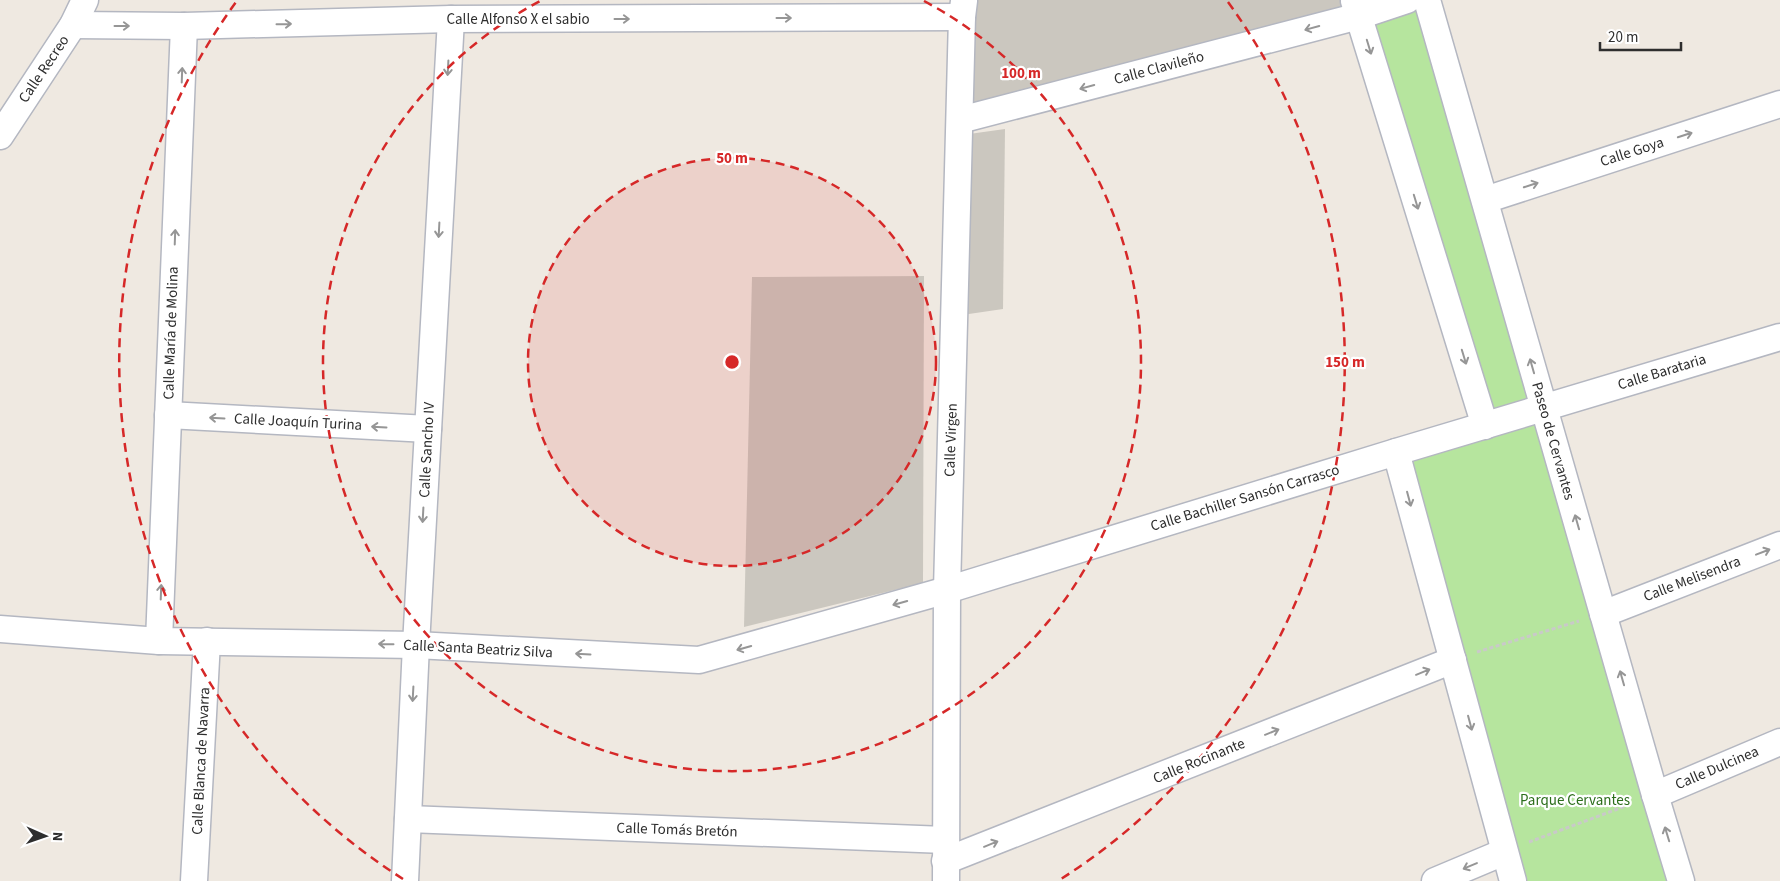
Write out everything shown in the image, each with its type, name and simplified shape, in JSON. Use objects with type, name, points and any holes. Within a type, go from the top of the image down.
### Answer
[{"type":"street","name":"Calle Recreo","points":[[0,136],[73,26],[85,0]]},
{"type":"street","name":"Calle Clavileño","points":[[960,120],[1357,8],[1407,0]]},
{"type":"street","name":"Paseo de Cervantes","points":[[1427,0],[1681,881]]},
{"type":"street","name":"Calle Alfonso X el sabio","points":[[73,26],[184,26],[963,8]]},
{"type":"street","name":"Calle Virgen","points":[[945,861],[947,590],[963,8]]},
{"type":"street","points":[[1357,8],[1485,426]]},
{"type":"street","name":"Calle Sancho IV","points":[[405,881],[416,645],[451,19]]},
{"type":"street","name":"Calle María de Molina","points":[[159,641],[184,26]]},
{"type":"street","name":"Calle Goya","points":[[1484,200],[1780,104]]},
{"type":"street","name":"Calle Barataria","points":[[1544,408],[1780,337]]},
{"type":"street","name":"Calle Bachiller Sansón Carrasco","points":[[947,590],[1544,408]]},
{"type":"street","name":"Calle Joaquín Turina","points":[[168,415],[428,429]]},
{"type":"street","points":[[1396,452],[1513,881]]},
{"type":"street","name":"Calle Melisendra","points":[[1603,614],[1780,545]]},
{"type":"street","name":"Calle Santa Beatriz Silva","points":[[0,629],[159,641],[416,645],[700,660],[947,590]]},
{"type":"street","name":"Calle Blanca de Navarra","points":[[194,881],[207,641]]},
{"type":"street","name":"Calle Rocinante","points":[[945,861],[1453,660]]},
{"type":"street","name":"Calle Dulcinea","points":[[1655,795],[1780,742]]},
{"type":"street","name":"Calle Tomás Bretón","points":[[408,819],[945,861]]},
{"type":"street","points":[[1435,881],[1504,852]]},
{"type":"path","points":[[1453,660],[1603,614]]},
{"type":"path","points":[[1504,852],[1655,795]]},
{"type":"green space","points":[[1427,0],[1544,408],[1485,426],[1359,16]]},
{"type":"green space","name":"Parque Cervantes","points":[[1540,418],[1678,881],[1519,881],[1393,460]]},
{"type":"building","points":[[966,0],[1353,0],[1359,16],[960,120]]},
{"type":"building","points":[[1005,129],[1003,309],[962,315],[962,135]]},
{"type":"building","points":[[924,276],[923,583],[744,627],[752,277]]}]
